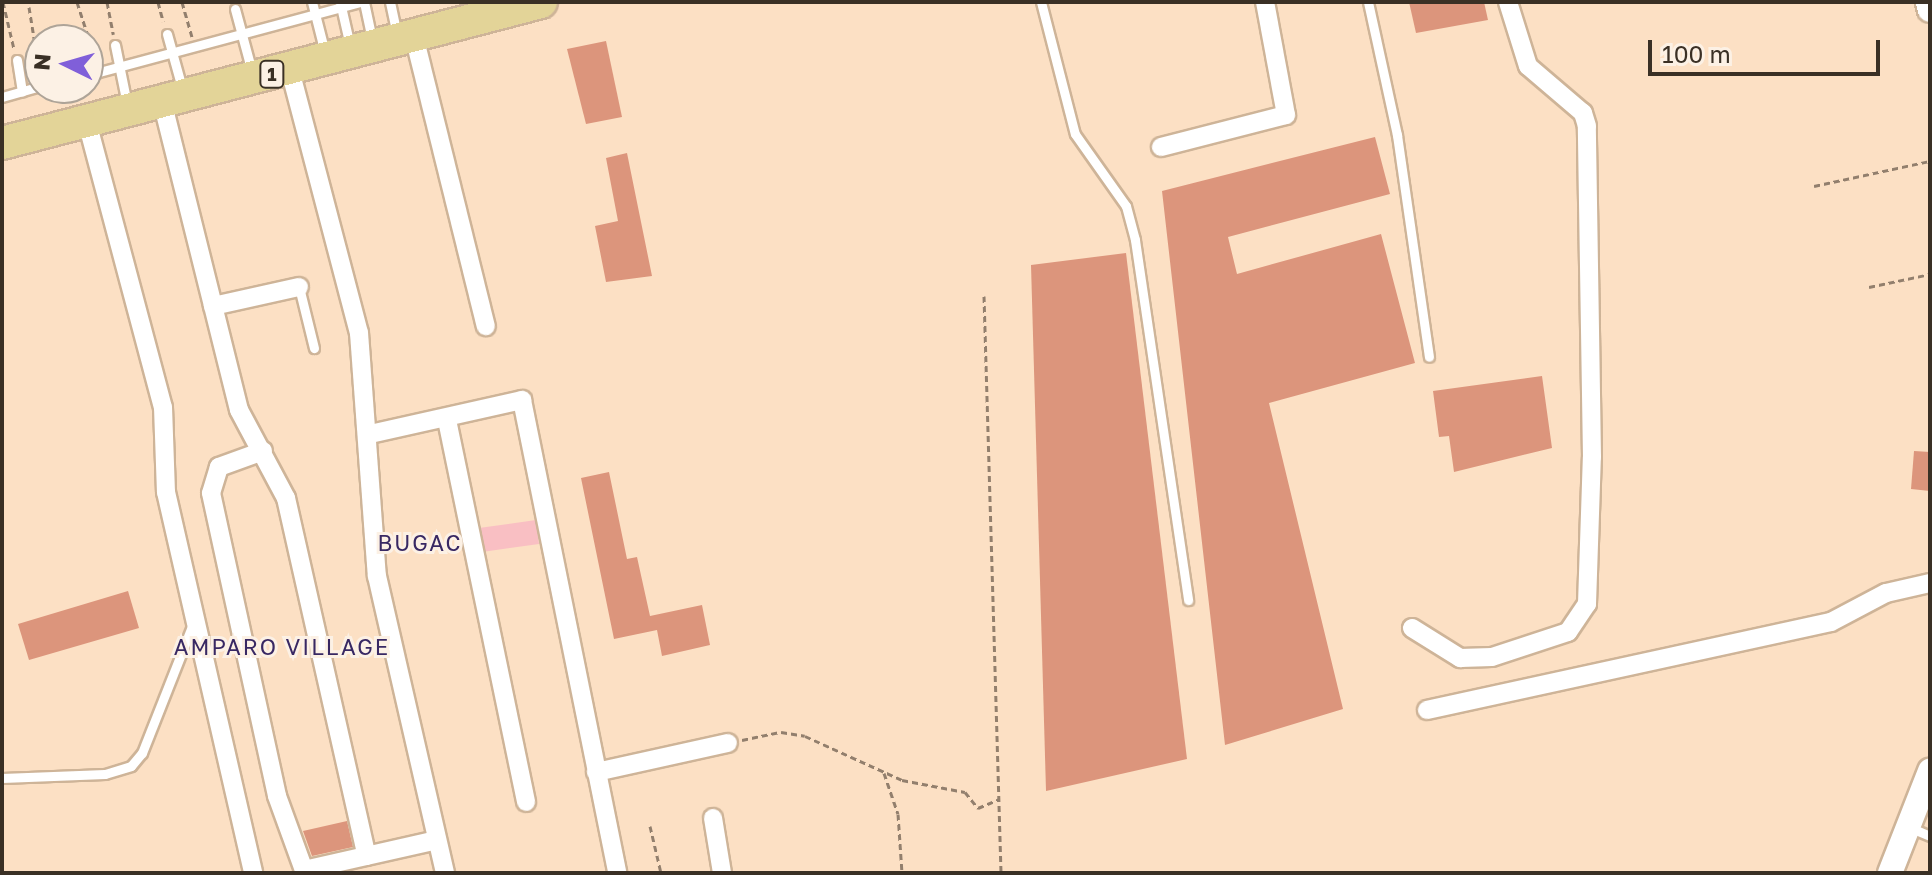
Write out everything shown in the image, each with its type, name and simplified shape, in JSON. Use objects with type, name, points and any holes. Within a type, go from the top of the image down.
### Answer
[{"type":"highway","name":"1","points":[[2,143],[290,70],[500,7],[541,2]]},
{"type":"street","points":[[1161,147],[1286,115],[1265,2]]},
{"type":"street","points":[[1412,628],[1460,658],[1492,657],[1568,632],[1587,604],[1592,457],[1587,126],[1583,113],[1528,66],[1508,2]]},
{"type":"street","points":[[1928,2],[1930,10]]},
{"type":"street","points":[[373,47],[486,326]]},
{"type":"street","points":[[290,70],[359,333],[370,434],[377,576],[445,873]]},
{"type":"street","points":[[173,99],[213,306],[239,410],[286,498],[367,856]]},
{"type":"street","points":[[87,122],[163,407],[164,477],[193,621],[253,873]]},
{"type":"street","points":[[213,306],[299,287]]},
{"type":"street","points":[[370,434],[447,420],[522,400],[617,873]]},
{"type":"street","points":[[447,420],[526,802]]},
{"type":"street","points":[[263,451],[219,467],[211,493],[277,796],[304,872],[437,840]]},
{"type":"street","points":[[1427,710],[1831,622],[1886,593],[1930,583]]},
{"type":"street","points":[[596,772],[728,743]]},
{"type":"street","points":[[1890,873],[1919,831],[1930,771]]},
{"type":"street","points":[[713,818],[722,873]]},
{"type":"lane","points":[[312,2],[314,14]]},
{"type":"lane","points":[[104,71],[341,5],[362,2],[373,47]]},
{"type":"lane","points":[[373,47],[390,2]]},
{"type":"lane","points":[[1041,2],[1075,134],[1126,206],[1135,240],[1188,600]]},
{"type":"lane","points":[[1368,2],[1397,135],[1429,357]]},
{"type":"lane","points":[[341,5],[373,47]]},
{"type":"lane","points":[[235,9],[254,79]]},
{"type":"lane","points":[[314,14],[373,47]]},
{"type":"lane","points":[[167,34],[172,54],[173,99]]},
{"type":"lane","points":[[115,45],[128,110]]},
{"type":"lane","points":[[2,97],[22,92],[17,60]]},
{"type":"lane","points":[[299,287],[314,348]]},
{"type":"lane","points":[[2,778],[105,774],[131,766],[142,753],[193,621]]},
{"type":"path","points":[[3,2],[17,60]]},
{"type":"path","points":[[77,2],[83,24]]},
{"type":"path","points":[[107,2],[115,45]]},
{"type":"path","points":[[158,2],[167,34]]},
{"type":"path","points":[[182,2],[194,43]]},
{"type":"path","points":[[29,7],[32,24]]},
{"type":"path","points":[[1814,186],[1930,161]]},
{"type":"path","points":[[1869,287],[1930,274]]},
{"type":"path","points":[[984,296],[1001,873]]},
{"type":"path","points":[[728,743],[781,732],[805,736],[884,773],[965,792],[978,808],[999,799]]},
{"type":"path","points":[[884,773],[898,814],[902,873]]},
{"type":"path","points":[[650,826],[661,873]]},
{"type":"shaded area","points":[[536,520],[539,544],[482,552],[479,528]]},
{"type":"building","points":[[1409,2],[1484,2],[1488,20],[1416,33]]},
{"type":"building","points":[[606,41],[622,117],[586,124],[567,49]]},
{"type":"building","points":[[1375,137],[1390,194],[1228,237],[1237,274],[1381,234],[1415,363],[1269,403],[1343,709],[1225,745],[1162,191]]},
{"type":"building","points":[[627,153],[652,276],[606,282],[595,226],[618,221],[606,158]]},
{"type":"building","points":[[1126,253],[1187,759],[1046,791],[1031,265]]},
{"type":"building","points":[[1542,376],[1552,448],[1454,472],[1449,436],[1439,437],[1433,391]]},
{"type":"building","points":[[1914,451],[1930,452],[1930,491],[1911,489]]},
{"type":"building","points":[[609,472],[627,559],[637,557],[650,616],[702,605],[710,645],[662,656],[657,630],[614,639],[581,478]]},
{"type":"building","points":[[128,591],[139,628],[29,660],[18,624]]},
{"type":"building","points":[[347,821],[353,847],[312,856],[303,831]]},
{"type":"district","name":"BUGAC","points":[[420,543]]},
{"type":"district","name":"AMPARO VILLAGE","points":[[282,647]]}]
